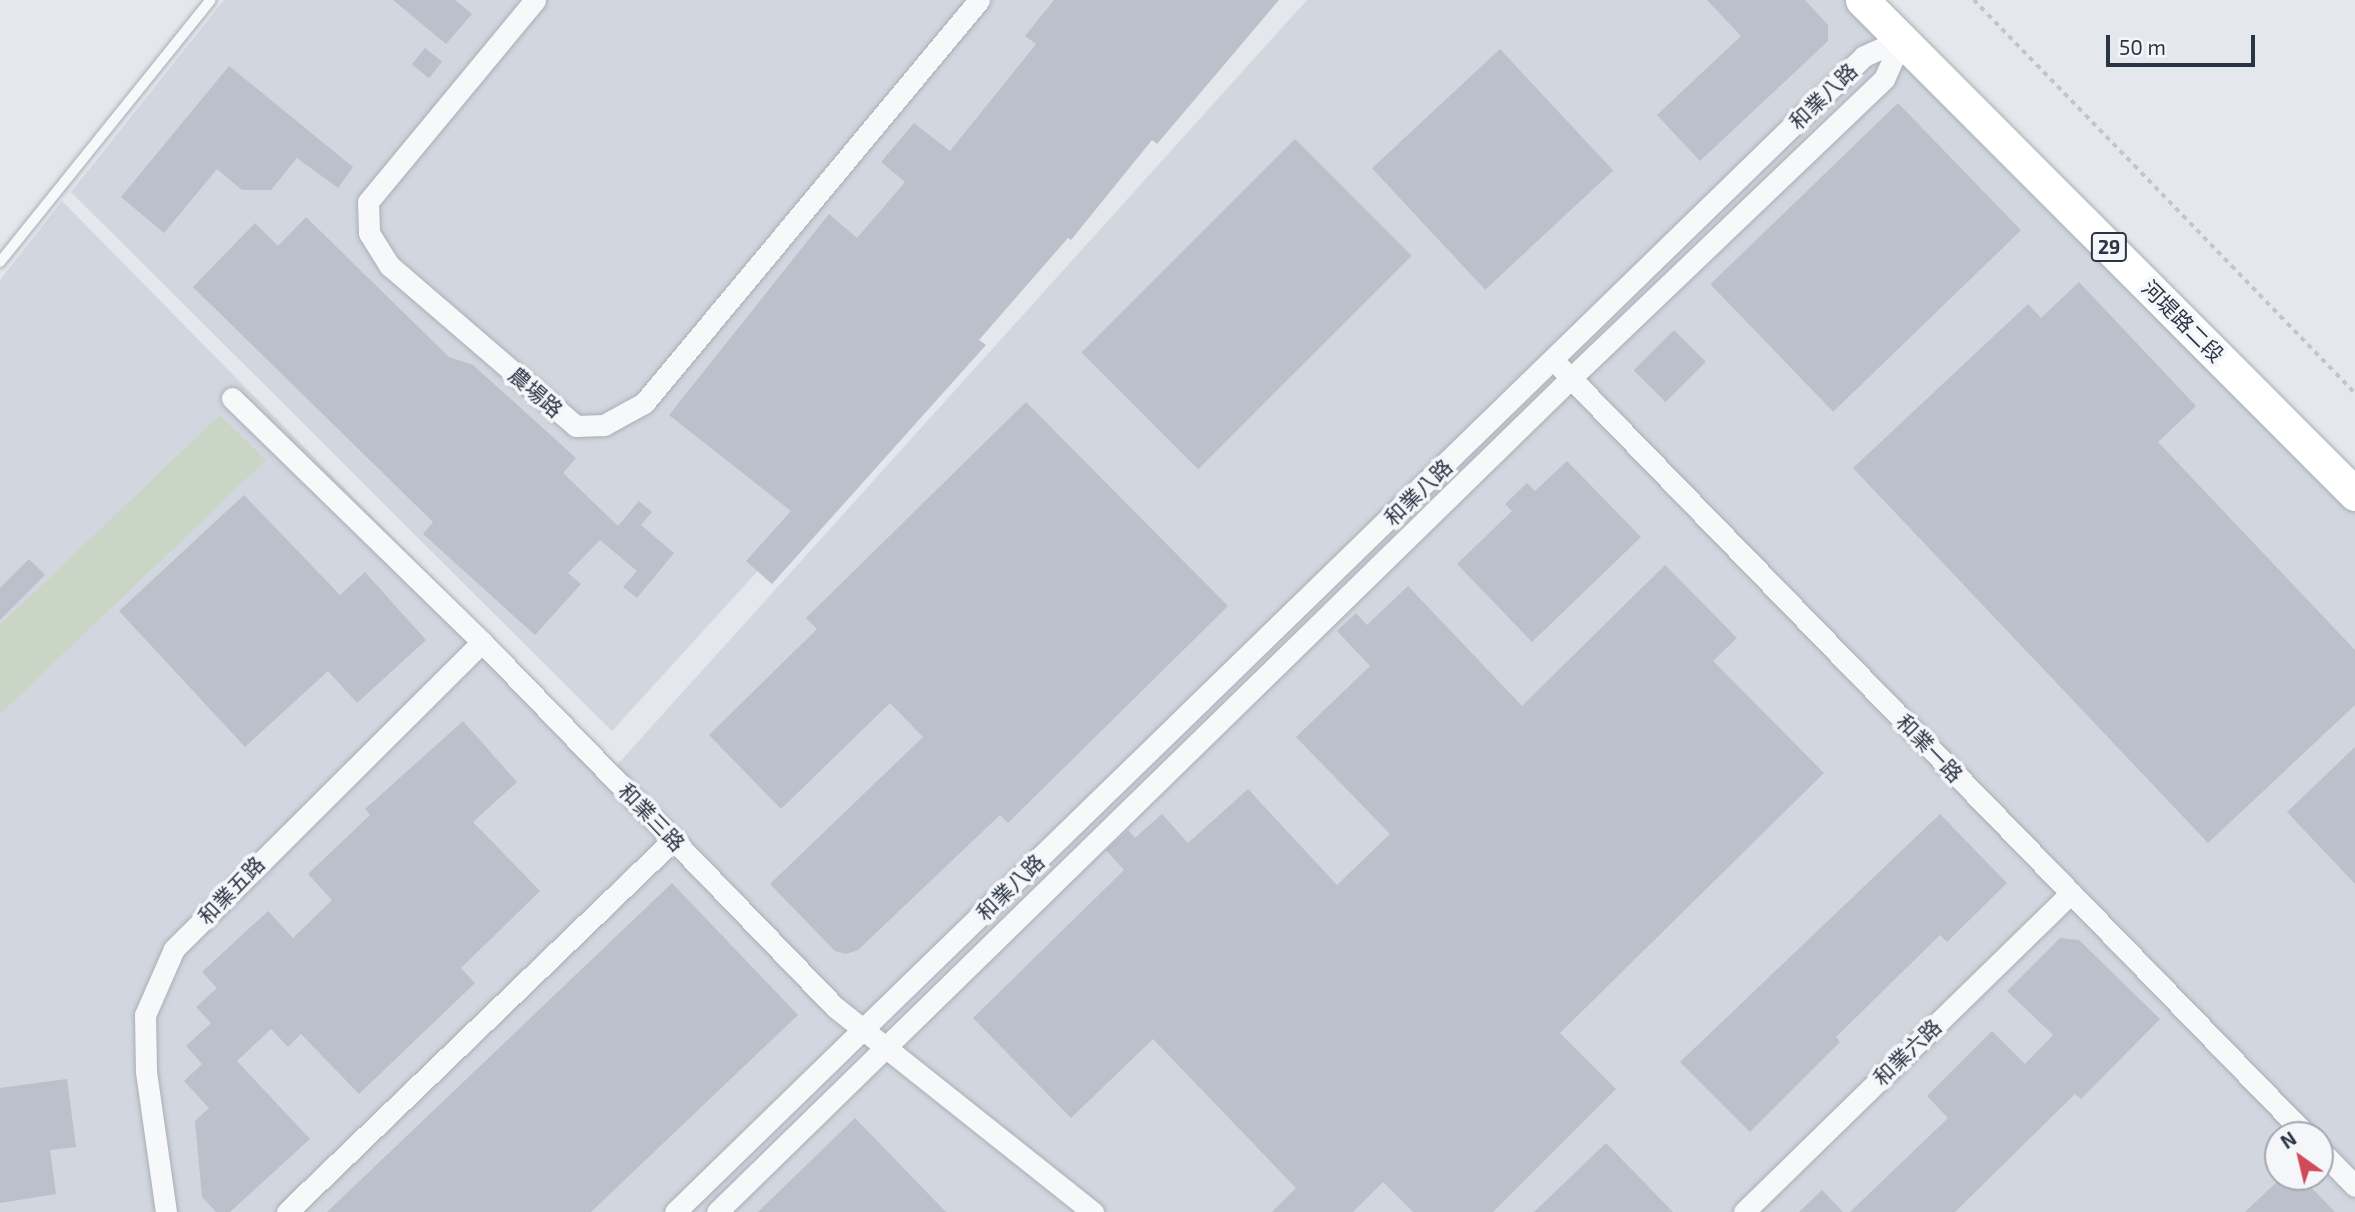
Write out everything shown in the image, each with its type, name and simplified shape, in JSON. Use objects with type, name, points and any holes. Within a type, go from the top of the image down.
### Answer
[{"type":"main road","name":"河堤路二段","points":[[1862,0],[2355,494]]},
{"type":"street","name":"農場路","points":[[535,0],[368,202],[369,233],[390,265],[576,426],[604,425],[644,403],[972,2]]},
{"type":"street","name":"和業八路","points":[[676,1212],[1864,56],[1902,39]]},
{"type":"street","name":"和業八路","points":[[718,1212],[889,1048],[1571,378],[1885,79],[1902,39]]},
{"type":"street","name":"和業一路","points":[[1554,360],[2292,1121]]},
{"type":"street","name":"和業三路","points":[[232,398],[482,642],[835,1007],[1093,1212]]},
{"type":"street","name":"和業五路","points":[[166,1212],[146,1071],[145,1015],[174,949],[482,642]]},
{"type":"street","points":[[287,1212],[674,839]]},
{"type":"street","name":"和業六路","points":[[1744,1212],[2071,892]]},
{"type":"street","points":[[2334,1164],[2355,1186]]},
{"type":"lane","points":[[0,262],[211,0]]},
{"type":"path","points":[[1974,0],[2355,393]]},
{"type":"shaded area","points":[[224,0],[1277,0],[612,731],[71,192]]},
{"type":"shaded area","points":[[1307,0],[1845,0],[2355,512],[2355,1212],[0,1212],[0,280],[62,201],[617,765]]},
{"type":"green space","points":[[220,415],[266,460],[0,714],[0,625]]},
{"type":"building","points":[[393,0],[455,0],[472,14],[446,44]]},
{"type":"building","points":[[1054,0],[1279,0],[1157,144],[1152,140],[1071,240],[1068,238],[979,340],[986,345],[772,584],[746,561],[791,511],[669,415],[829,214],[857,238],[905,182],[881,162],[914,123],[950,151],[1036,44],[1025,36]]},
{"type":"building","points":[[1707,0],[1805,0],[1828,25],[1828,41],[1700,161],[1657,115],[1741,36]]},
{"type":"building","points":[[425,48],[442,62],[429,78],[412,64]]},
{"type":"building","points":[[1500,49],[1613,170],[1485,290],[1372,168]]},
{"type":"building","points":[[229,66],[353,167],[338,188],[297,158],[271,190],[242,190],[217,169],[164,233],[121,197]]},
{"type":"building","points":[[1898,103],[2021,230],[1833,412],[1710,284]]},
{"type":"building","points":[[1295,139],[1412,256],[1198,469],[1081,353]]},
{"type":"building","points":[[306,217],[449,357],[473,365],[576,458],[563,473],[618,526],[639,501],[652,512],[641,525],[674,553],[637,598],[623,587],[637,571],[600,540],[568,573],[581,584],[535,635],[423,534],[433,522],[193,287],[255,223],[278,246]]},
{"type":"building","points":[[2079,282],[2196,406],[2158,442],[2355,650],[2355,705],[2208,843],[1853,468],[2028,304],[2041,318]]},
{"type":"building","points":[[1674,330],[1706,362],[1666,402],[1634,370]]},
{"type":"building","points":[[1026,402],[1228,606],[1008,823],[1000,815],[858,950],[846,954],[835,951],[770,884],[923,737],[890,703],[781,809],[709,735],[817,629],[806,618]]},
{"type":"building","points":[[1567,461],[1641,537],[1532,642],[1457,564],[1512,511],[1505,504],[1527,483],[1535,491]]},
{"type":"building","points":[[244,495],[340,595],[365,572],[426,640],[357,703],[328,671],[245,747],[119,611]]},
{"type":"building","points":[[29,559],[45,575],[0,620],[0,588]]},
{"type":"building","points":[[1665,565],[1737,638],[1713,661],[1824,773],[1560,1033],[1616,1089],[1493,1212],[1413,1212],[1383,1182],[1353,1212],[1272,1212],[1296,1188],[1153,1039],[1071,1118],[973,1018],[1124,870],[1106,850],[1128,830],[1135,838],[1162,814],[1188,843],[1248,789],[1337,885],[1390,834],[1296,737],[1370,666],[1337,631],[1356,613],[1367,625],[1408,586],[1522,706]]},
{"type":"building","points":[[463,721],[517,782],[473,822],[540,891],[461,968],[475,983],[359,1094],[301,1034],[288,1047],[271,1029],[237,1061],[310,1139],[230,1212],[216,1212],[202,1197],[195,1121],[209,1108],[184,1081],[202,1064],[186,1046],[211,1023],[196,1007],[217,988],[202,972],[268,911],[293,938],[332,900],[308,874],[370,815],[365,809]]},
{"type":"building","points":[[2355,747],[2355,884],[2287,812]]},
{"type":"building","points":[[1940,814],[2007,883],[1947,942],[1940,935],[1836,1037],[1840,1042],[1750,1132],[1680,1062]]},
{"type":"building","points":[[672,883],[798,1015],[591,1212],[327,1212]]},
{"type":"building","points":[[2060,938],[2079,940],[2160,1019],[2081,1099],[2075,1094],[1955,1212],[1850,1212],[1948,1118],[1927,1096],[1992,1031],[2025,1064],[2053,1035],[2007,991]]},
{"type":"building","points":[[67,1079],[76,1147],[50,1150],[56,1194],[0,1203],[0,1088]]},
{"type":"building","points":[[855,1118],[946,1212],[758,1212]]},
{"type":"building","points":[[1606,1143],[1673,1212],[1534,1212]]},
{"type":"building","points":[[1822,1190],[1843,1212],[1799,1212]]},
{"type":"building","points":[[2267,1191],[2315,1191],[2335,1212],[2245,1212]]}]
